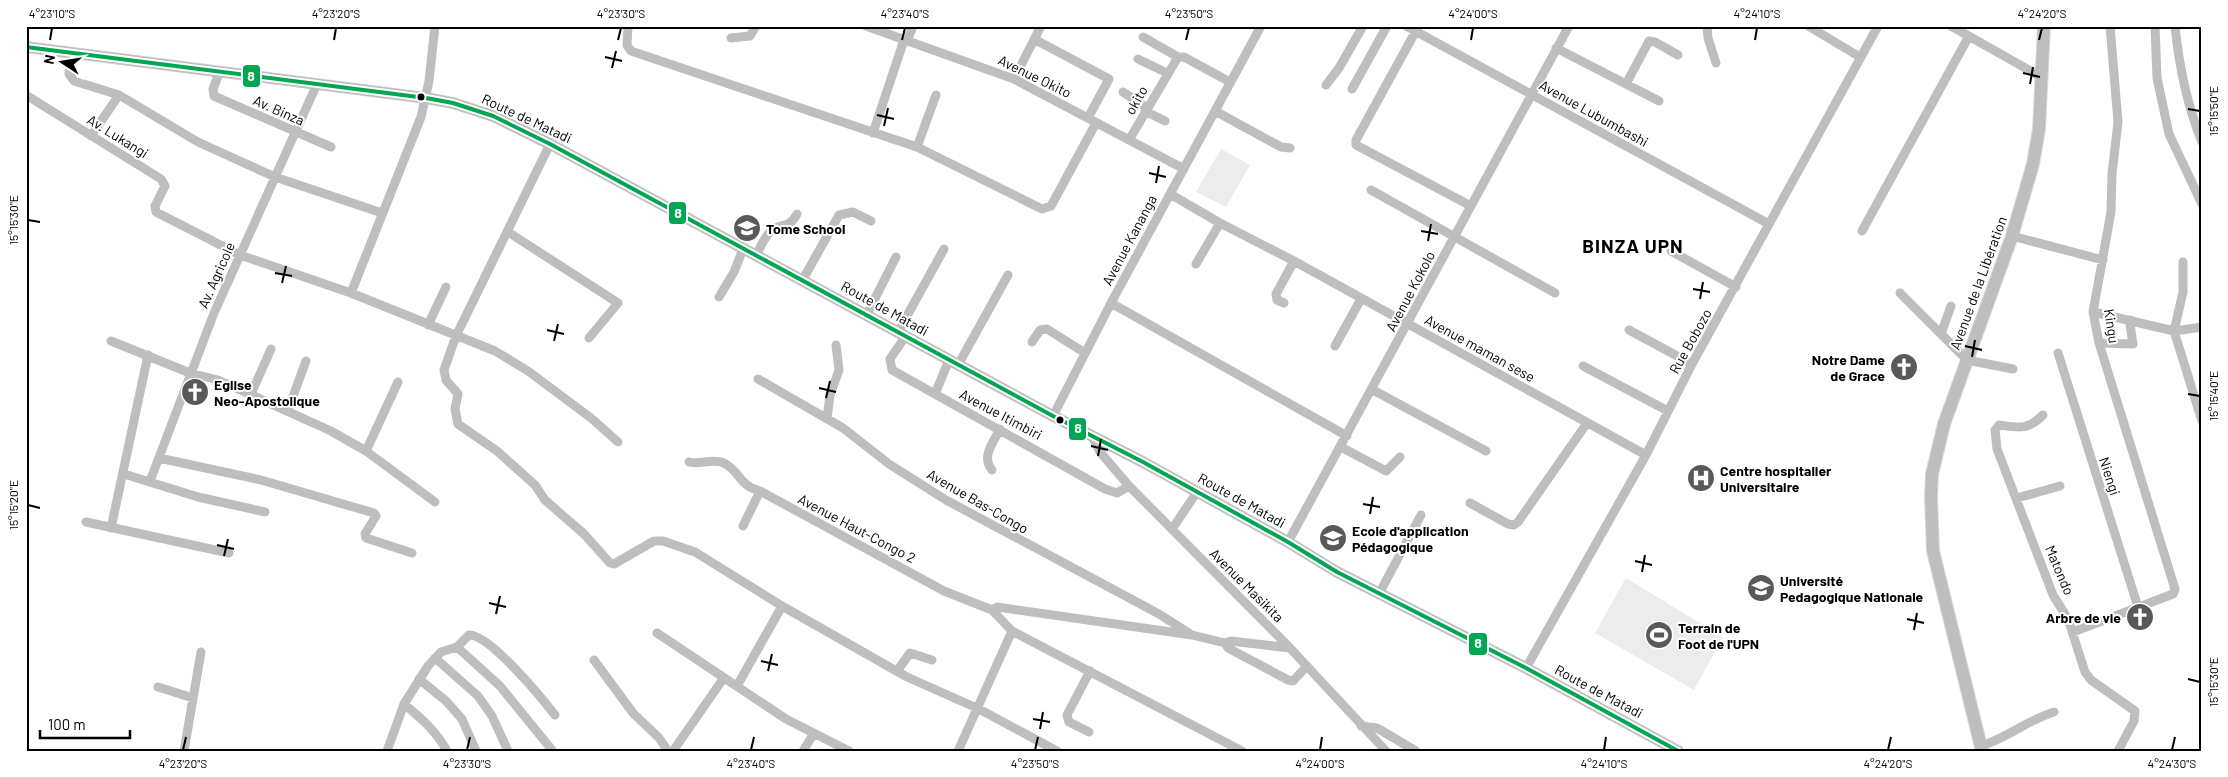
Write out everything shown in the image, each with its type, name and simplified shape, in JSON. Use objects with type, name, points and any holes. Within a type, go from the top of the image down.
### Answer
[{"type":"highway","name":"Avenue de la Libération","points":[[1981,749],[1933,551],[1931,497],[1936,456],[1944,424],[2012,236],[2033,164],[2039,128],[2043,78],[2044,26]]},
{"type":"main road","name":"Route de Matadi","points":[[26,47],[426,98],[493,116],[550,144],[866,314],[901,335],[1197,492],[1288,542],[1337,572],[1380,592],[1526,668],[1678,751]]},
{"type":"street","points":[[351,293],[421,118],[426,98],[435,26]]},
{"type":"street","points":[[628,26],[626,39],[628,48],[640,54],[917,147],[1038,208],[1047,209],[1092,120],[1109,79],[1034,39]]},
{"type":"street","points":[[730,38],[750,36],[756,26]]},
{"type":"street","name":"Avenue Okito","points":[[866,26],[1014,79],[1184,169]]},
{"type":"street","points":[[873,133],[912,26]]},
{"type":"street","points":[[1014,79],[1041,26]]},
{"type":"street","name":"Avenue Kananga","points":[[1053,416],[1111,303],[1261,26]]},
{"type":"street","points":[[1326,85],[1339,68],[1363,26]]},
{"type":"street","points":[[1352,89],[1387,26]]},
{"type":"street","name":"Avenue Lubumbashi","points":[[1406,26],[1418,29],[1530,94],[1769,224]]},
{"type":"street","name":"Avenue Kokolo","points":[[1288,542],[1373,390],[1530,94],[1569,26]]},
{"type":"street","points":[[1707,26],[1708,38],[1716,63]]},
{"type":"street","points":[[1808,26],[1860,57]]},
{"type":"street","name":"Rue Bobozo","points":[[1526,668],[1646,455],[1692,364],[1878,26]]},
{"type":"street","points":[[1950,26],[2043,78]]},
{"type":"street","name":"Kingu","points":[[2110,26],[2118,122],[2112,174],[2111,212],[2093,312],[2099,343],[2175,592],[2138,607]]},
{"type":"street","points":[[2155,26],[2157,78],[2169,134],[2202,204]]},
{"type":"street","points":[[2175,26],[2177,51],[2190,113],[2202,142]]},
{"type":"street","points":[[1418,29],[1356,140],[1356,145],[1470,206]]},
{"type":"street","points":[[1862,231],[1969,36]]},
{"type":"street","points":[[1143,38],[1178,57],[1184,57],[1230,82]]},
{"type":"street","points":[[1626,84],[1649,41],[1655,42],[1678,55]]},
{"type":"street","points":[[1556,48],[1659,101]]},
{"type":"street","points":[[71,52],[69,74],[74,82],[119,95],[198,142],[276,178],[382,213]]},
{"type":"street","name":"okito","points":[[1129,140],[1178,57]]},
{"type":"street","points":[[1138,59],[1167,73]]},
{"type":"street","name":"Av. Binza","points":[[220,71],[213,89],[214,96],[331,147]]},
{"type":"street","name":"Av. Agricole","points":[[150,481],[190,373],[240,255],[317,84]]},
{"type":"street","name":"okito","points":[[1123,92],[1146,110],[1165,121]]},
{"type":"street","name":"Av. Lukangi","points":[[26,95],[165,183],[165,188],[154,209],[158,213],[240,255]]},
{"type":"street","points":[[91,136],[119,95]]},
{"type":"street","points":[[917,147],[936,95]]},
{"type":"street","points":[[1215,111],[1281,147],[1290,148]]},
{"type":"street","points":[[550,144],[456,336],[444,370],[446,380],[458,394],[455,409],[458,424],[497,451],[535,485],[546,500],[584,534],[610,563],[618,561],[648,543],[663,541],[695,552],[782,606],[897,671],[976,708],[1057,751]]},
{"type":"street","points":[[1371,190],[1555,294]]},
{"type":"street","name":"Avenue maman sese","points":[[1170,194],[1646,455]]},
{"type":"street","points":[[802,281],[839,215],[853,212],[871,222]]},
{"type":"street","points":[[756,256],[770,232],[777,228],[786,227],[797,214]]},
{"type":"street","points":[[1196,264],[1220,223]]},
{"type":"street","points":[[508,232],[618,303],[589,338]]},
{"type":"street","points":[[2012,236],[2102,260]]},
{"type":"street","points":[[719,297],[734,272],[743,249]]},
{"type":"street","points":[[901,335],[944,249]]},
{"type":"street","points":[[1672,251],[1736,287]]},
{"type":"street","points":[[240,255],[351,293],[495,351],[528,371],[591,418],[618,442]]},
{"type":"street","points":[[866,314],[896,257]]},
{"type":"street","points":[[1284,303],[1277,300],[1276,294],[1294,261]]},
{"type":"street","points":[[2184,262],[2182,292],[2174,331],[2202,421]]},
{"type":"street","points":[[935,394],[1008,275]]},
{"type":"street","points":[[428,325],[446,287]]},
{"type":"street","points":[[1900,294],[1967,360],[2013,369]]},
{"type":"street","points":[[1335,346],[1361,299]]},
{"type":"street","points":[[1111,303],[1347,436]]},
{"type":"street","points":[[1941,334],[1951,306]]},
{"type":"street","points":[[2093,312],[2174,331],[2202,327]]},
{"type":"street","points":[[2099,343],[2133,344],[2131,320]]},
{"type":"street","points":[[1032,342],[1040,330],[1047,329],[1085,353]]},
{"type":"street","points":[[1629,330],[1692,364]]},
{"type":"street","name":"Avenue Itimbiri","points":[[901,335],[890,359],[892,370],[1105,489],[1117,492],[1129,486]]},
{"type":"street","points":[[111,341],[190,373],[218,380],[331,430],[366,451],[435,502]]},
{"type":"street","points":[[827,419],[830,395],[838,370],[836,345]]},
{"type":"street","points":[[251,394],[271,349]]},
{"type":"street","name":"Niengi","points":[[2058,354],[2138,607]]},
{"type":"street","points":[[111,528],[148,355]]},
{"type":"street","points":[[288,410],[306,361]]},
{"type":"street","points":[[1583,366],[1668,411]]},
{"type":"street","name":"Avenue Bas-Congo","points":[[758,379],[827,419],[889,464],[946,500],[1159,614],[1192,635]]},
{"type":"street","points":[[366,451],[398,382]]},
{"type":"street","points":[[1373,390],[1486,451]]},
{"type":"street","name":"Matondo","points":[[2044,415],[2032,425],[2025,427],[1999,425],[1995,430],[1997,449],[2053,595],[2068,619],[2076,649],[2085,672],[2091,680],[2135,711],[2134,721],[2118,751]]},
{"type":"street","points":[[1470,503],[1508,524],[1514,525],[1518,522],[1587,423]]},
{"type":"street","points":[[992,470],[987,463],[986,456],[1000,429]]},
{"type":"street","name":"Avenue Masikita","points":[[1092,436],[1100,452],[1129,486],[1290,648],[1386,751]]},
{"type":"street","points":[[1341,447],[1386,471],[1400,457]]},
{"type":"street","points":[[159,458],[261,480],[374,513],[376,516],[365,534],[366,538],[412,552]]},
{"type":"street","name":"Avenue Haut-Congo 2","points":[[689,462],[697,464],[714,460],[722,462],[738,474],[741,482],[944,591],[992,610],[1012,631],[1242,751]]},
{"type":"street","points":[[124,474],[198,497],[265,512]]},
{"type":"street","points":[[2017,498],[2060,486]]},
{"type":"street","points":[[743,526],[760,491]]},
{"type":"street","points":[[1172,528],[1197,492]]},
{"type":"street","points":[[1380,592],[1421,515]]},
{"type":"street","points":[[86,522],[229,552]]},
{"type":"street","points":[[736,686],[782,606]]},
{"type":"street","points":[[992,610],[997,607],[1192,635],[1225,643],[1231,641],[1290,648]]},
{"type":"street","points":[[2073,632],[2138,607]]},
{"type":"street","points":[[958,751],[1012,631]]},
{"type":"street","points":[[657,633],[786,720],[849,751]]},
{"type":"street","points":[[387,751],[404,704],[419,679],[441,652],[457,647],[469,635],[478,636],[510,663],[555,714]]},
{"type":"street","points":[[1225,643],[1228,648],[1288,680],[1293,681],[1307,666]]},
{"type":"street","points":[[457,647],[500,686],[552,750]]},
{"type":"street","points":[[184,751],[200,652]]},
{"type":"street","points":[[897,671],[910,653],[932,660]]},
{"type":"street","points":[[435,658],[478,696],[492,716],[508,751]]},
{"type":"street","points":[[594,660],[632,713],[659,738],[668,751]]},
{"type":"street","points":[[1089,732],[1070,722],[1067,715],[1090,672]]},
{"type":"street","points":[[673,751],[723,678]]},
{"type":"street","points":[[419,679],[446,702],[462,719],[476,751]]},
{"type":"street","points":[[158,687],[193,698]]},
{"type":"street","points":[[404,704],[440,737],[447,751]]},
{"type":"street","points":[[1981,749],[2033,719],[2054,712]]},
{"type":"street","points":[[1362,726],[1377,728],[1416,751]]},
{"type":"street","points":[[803,751],[814,733]]},
{"type":"shaded area","points":[[1221,149],[1250,165],[1226,207],[1196,192]]},
{"type":"shaded area","name":"Terrain de Foot de l'UPN","points":[[1626,578],[1723,637],[1694,690],[1595,633]]},
{"type":"transit line","name":"8","points":[[26,47],[426,98],[453,103],[493,116],[550,144],[1053,416],[1143,462],[1288,542],[1337,572],[1526,668],[1678,751]]},
{"type":"place","name":"Tome School","points":[[747,228]]},
{"type":"place","name":"Notre Dame de Grace","points":[[1904,367]]},
{"type":"place","name":"Eglise Neo-Apostolique","points":[[195,392]]},
{"type":"place","name":"Centre hospitalier Universitaire","points":[[1701,478]]},
{"type":"place","name":"Ecole d'application Pédagogique","points":[[1333,538]]},
{"type":"place","name":"Université Pedagogique Nationale","points":[[1761,588]]},
{"type":"place","name":"Arbre de vie","points":[[2140,617]]},
{"type":"place","name":"Terrain de Foot de l'UPN","points":[[1659,635]]},
{"type":"district","name":"BINZA UPN","points":[[1633,245]]}]
